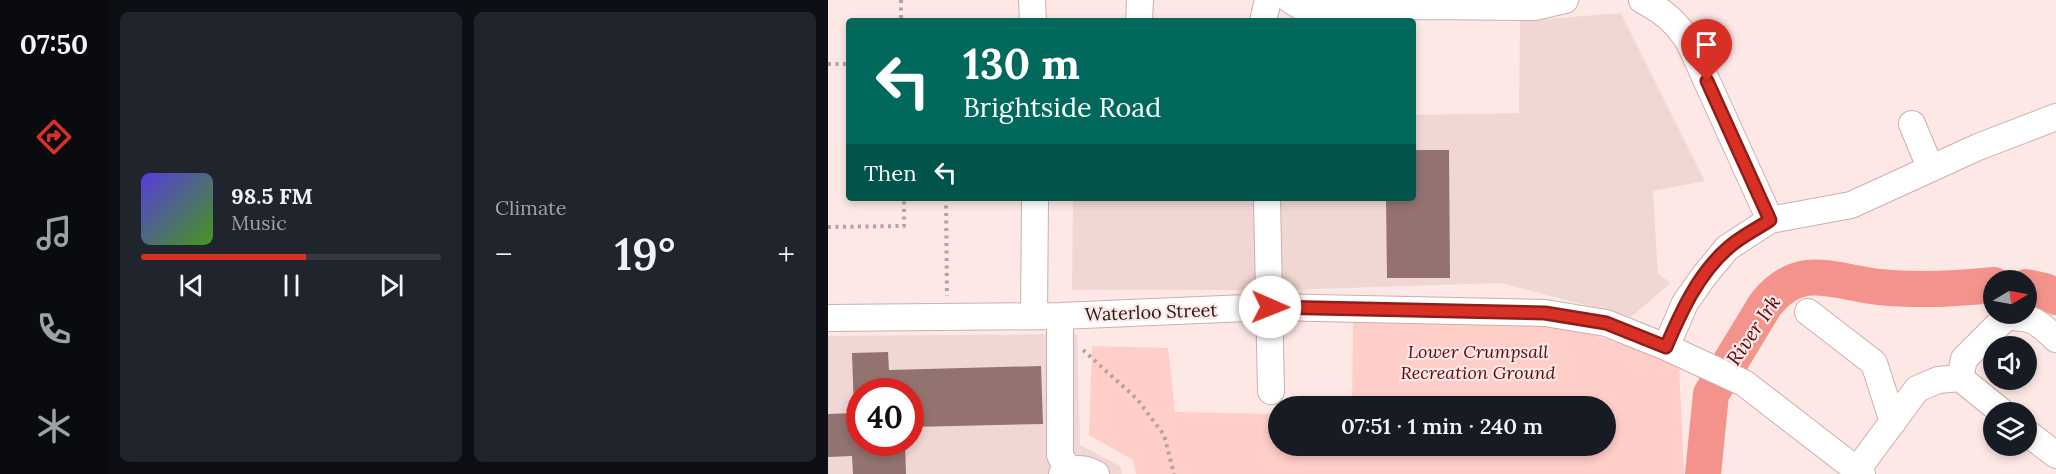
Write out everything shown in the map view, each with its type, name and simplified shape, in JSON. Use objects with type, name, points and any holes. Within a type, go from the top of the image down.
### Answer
[{"type":"street","points":[[1032,0],[1033,18]]},
{"type":"street","points":[[1139,18],[1140,0]]},
{"type":"street","points":[[1264,18],[1268,0]]},
{"type":"street","points":[[1290,0],[1302,7],[1314,8],[1427,3],[1534,7],[1565,0]]},
{"type":"street","points":[[1642,0],[1665,12],[1679,26],[1689,42],[1770,220]]},
{"type":"street","points":[[1666,347],[1685,303],[1704,276],[1727,248],[1770,220],[1851,205],[1930,167],[2056,117]]},
{"type":"street","points":[[1912,124],[1930,167]]},
{"type":"street","points":[[1034,316],[1035,201]]},
{"type":"street","points":[[1267,201],[1270,392]]},
{"type":"street","name":"Waterloo Street","points":[[828,318],[1060,316],[1270,307],[1545,313],[1606,323],[1666,347],[1744,383],[1860,472]]},
{"type":"street","points":[[1809,312],[1874,363],[1893,422]]},
{"type":"street","points":[[1060,316],[1060,455],[1065,472],[1086,469],[1096,474]]},
{"type":"street","points":[[1960,378],[1964,359],[2006,317],[2026,317],[2037,321],[2056,339]]},
{"type":"street","points":[[1860,472],[1917,389],[1938,380],[1960,378],[1990,402]]},
{"type":"street","points":[[2037,440],[2056,455]]},
{"type":"path","points":[[901,0],[902,18]]},
{"type":"path","points":[[828,64],[846,64]]},
{"type":"path","points":[[828,227],[904,226],[904,201]]},
{"type":"path","points":[[946,201],[948,317]]},
{"type":"path","points":[[1081,348],[1137,399],[1164,435],[1174,474]]},
{"type":"shaded area","points":[[1621,13],[1705,181],[1653,191],[1658,274],[1671,283],[1631,317],[1501,283],[1285,290],[1072,290],[1073,201],[1416,201],[1416,115],[1519,113],[1520,21]]},
{"type":"shaded area","points":[[1077,334],[1080,445],[1120,466],[1122,474],[828,474],[828,336]]},
{"type":"green space","name":"Lower Crumpsall Recreation Ground","points":[[1406,319],[1551,321],[1679,363],[1684,474],[1136,474],[1133,460],[1089,435],[1092,346],[1168,348],[1175,412],[1268,414],[1268,456],[1616,456],[1616,396],[1352,396],[1353,322]]},
{"type":"building","points":[[1416,150],[1449,150],[1450,278],[1387,278],[1386,201],[1416,201]]},
{"type":"building","points":[[888,352],[889,370],[1041,366],[1043,424],[924,427],[924,378],[853,378],[852,353]]},
{"type":"building","points":[[846,413],[846,456],[852,456],[828,457],[828,414]]},
{"type":"building","points":[[852,456],[905,456],[906,474],[853,474]]},
{"type":"waterway","name":"River Irk","points":[[1703,474],[1711,394],[1765,305],[1783,287],[1800,279],[1815,277],[1870,286],[1908,289],[1983,286]]},
{"type":"waterway","name":"River Irk","points":[[2037,289],[2056,297]]},
{"type":"route","points":[[1270,307],[1545,313],[1606,323],[1666,347],[1685,303],[1704,276],[1727,248],[1770,220],[1707,81]]}]
